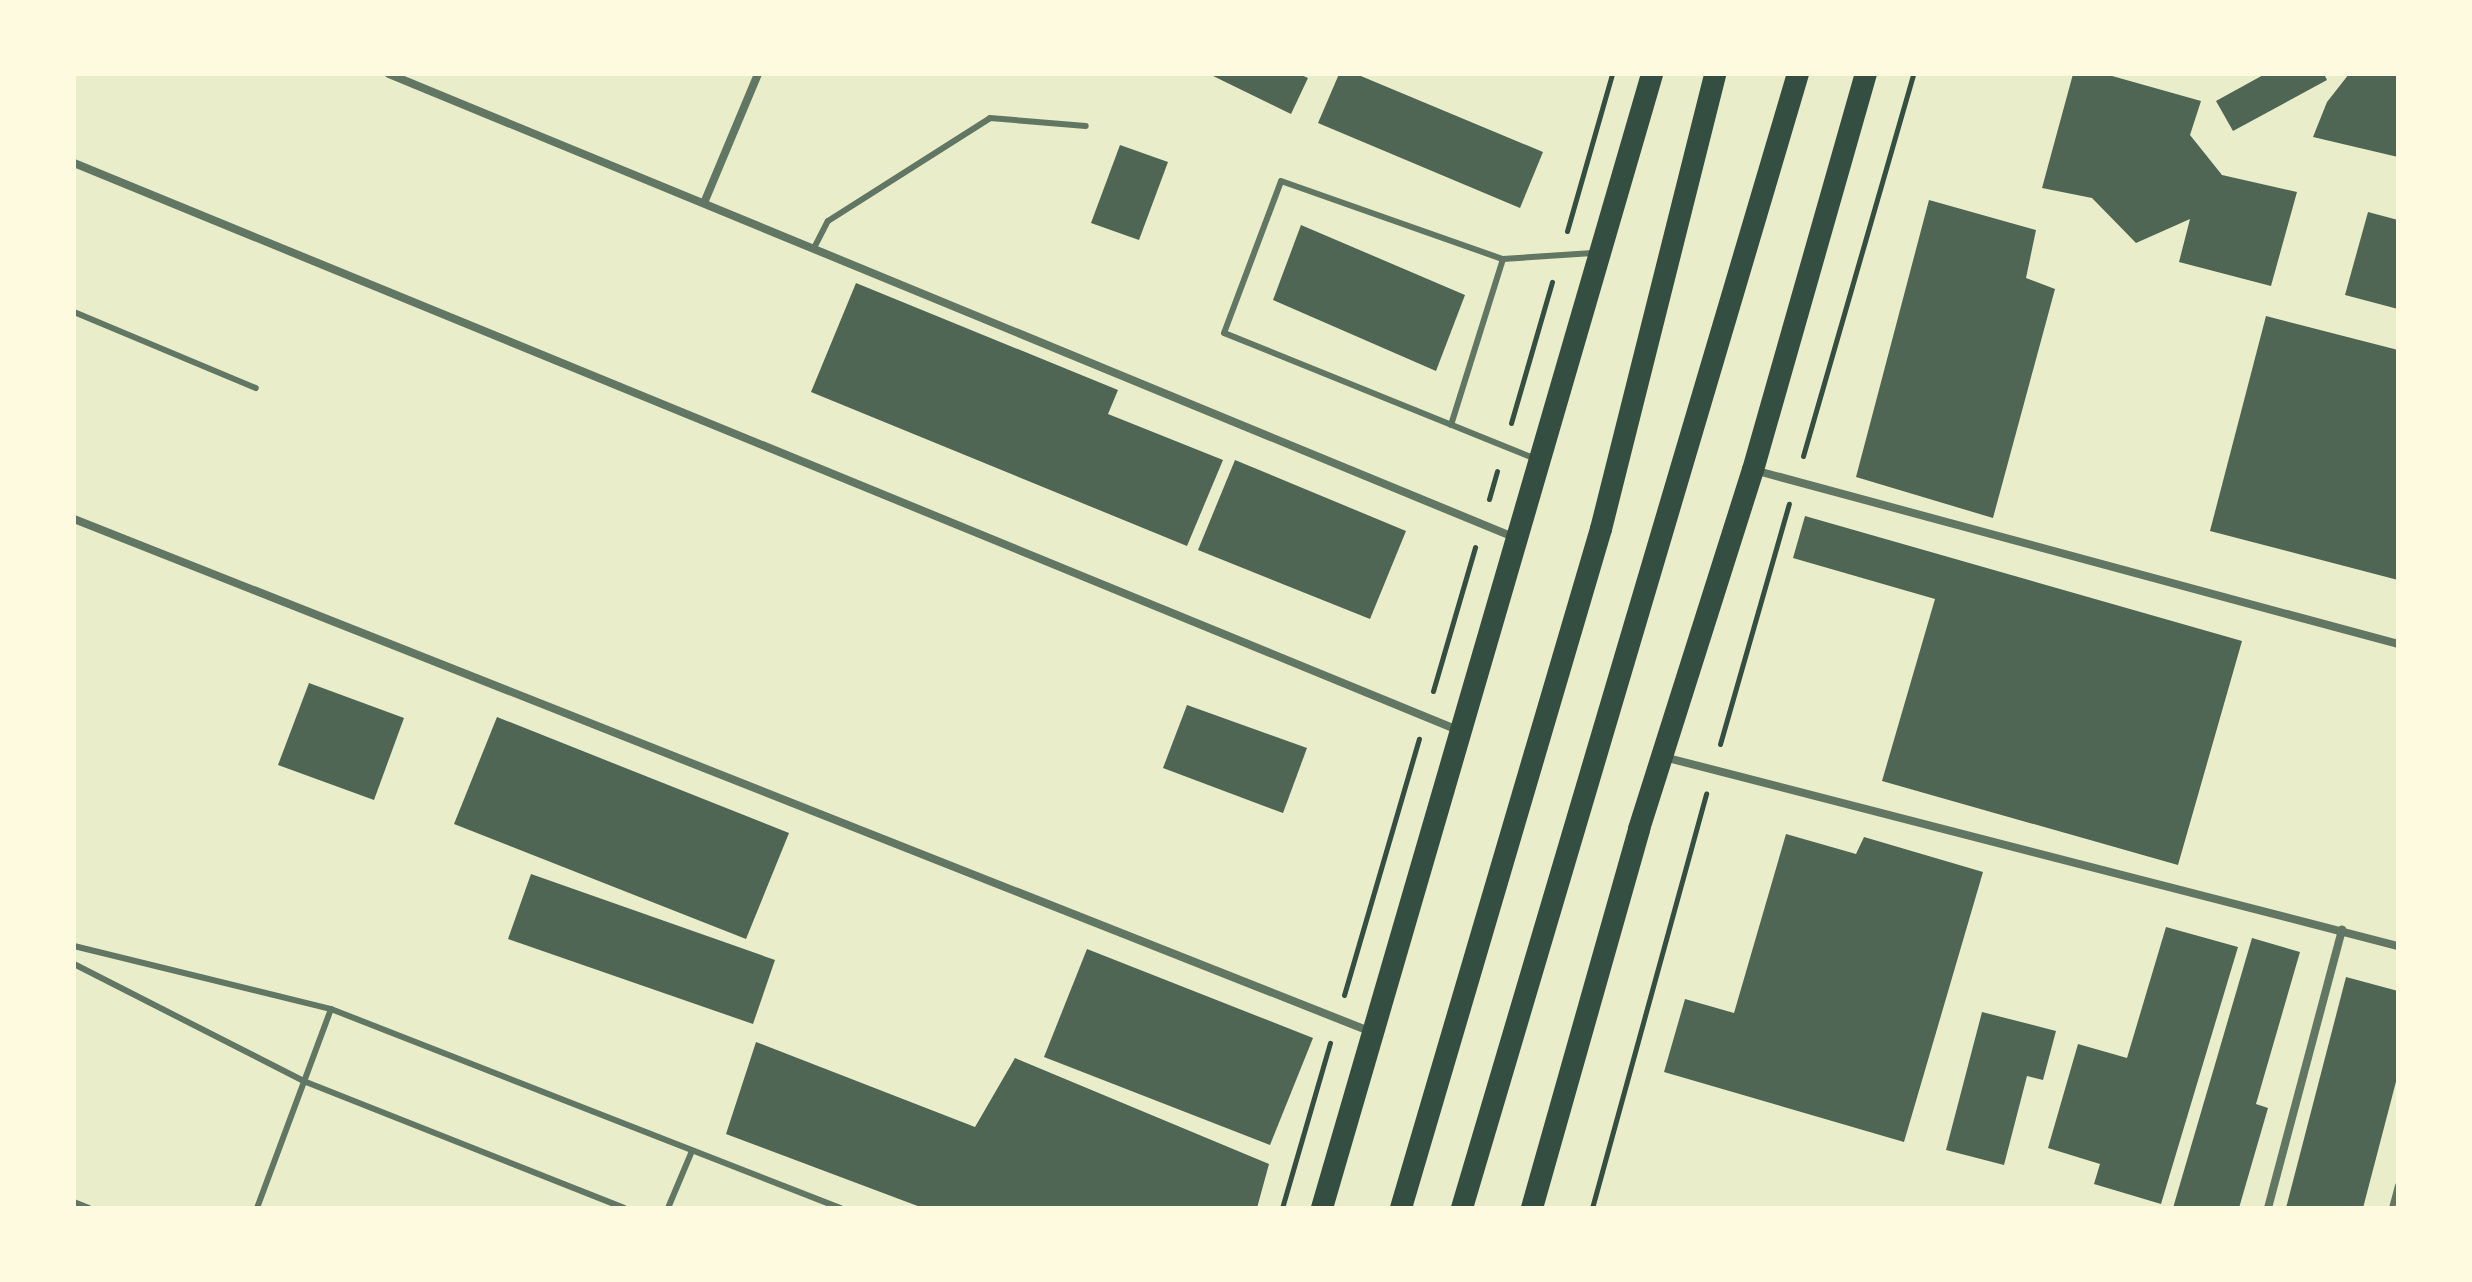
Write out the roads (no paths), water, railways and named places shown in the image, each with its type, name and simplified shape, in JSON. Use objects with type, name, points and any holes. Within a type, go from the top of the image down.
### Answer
[{"type":"highway","points":[[1322,1208],[1652,74]]},
{"type":"highway","points":[[1401,1208],[1601,529],[1715,74]]},
{"type":"highway","points":[[1462,1208],[1798,74]]},
{"type":"highway","points":[[1532,1208],[1664,757],[1753,470],[1866,74]]},
{"type":"street","points":[[389,74],[1517,539]]},
{"type":"street","points":[[704,203],[758,74]]},
{"type":"street","points":[[74,163],[1461,731]]},
{"type":"street","points":[[1753,470],[2398,644]]},
{"type":"street","points":[[74,519],[1372,1033]]},
{"type":"street","points":[[1664,757],[2398,946]]},
{"type":"street","points":[[2268,1208],[2342,930]]},
{"type":"lane","points":[[814,248],[828,221],[990,118],[1086,126]]},
{"type":"lane","points":[[1539,460],[1224,333],[1281,181],[1503,259],[1600,252]]},
{"type":"lane","points":[[1451,425],[1503,259]]},
{"type":"lane","points":[[74,312],[256,388]]},
{"type":"lane","points":[[74,946],[331,1009],[840,1208]]},
{"type":"lane","points":[[74,964],[306,1082],[624,1208]]},
{"type":"lane","points":[[257,1208],[331,1009]]},
{"type":"lane","points":[[668,1208],[692,1151]]},
{"type":"lane","points":[[2392,1208],[2398,1186]]},
{"type":"lane","points":[[74,1202],[89,1208]]}]
